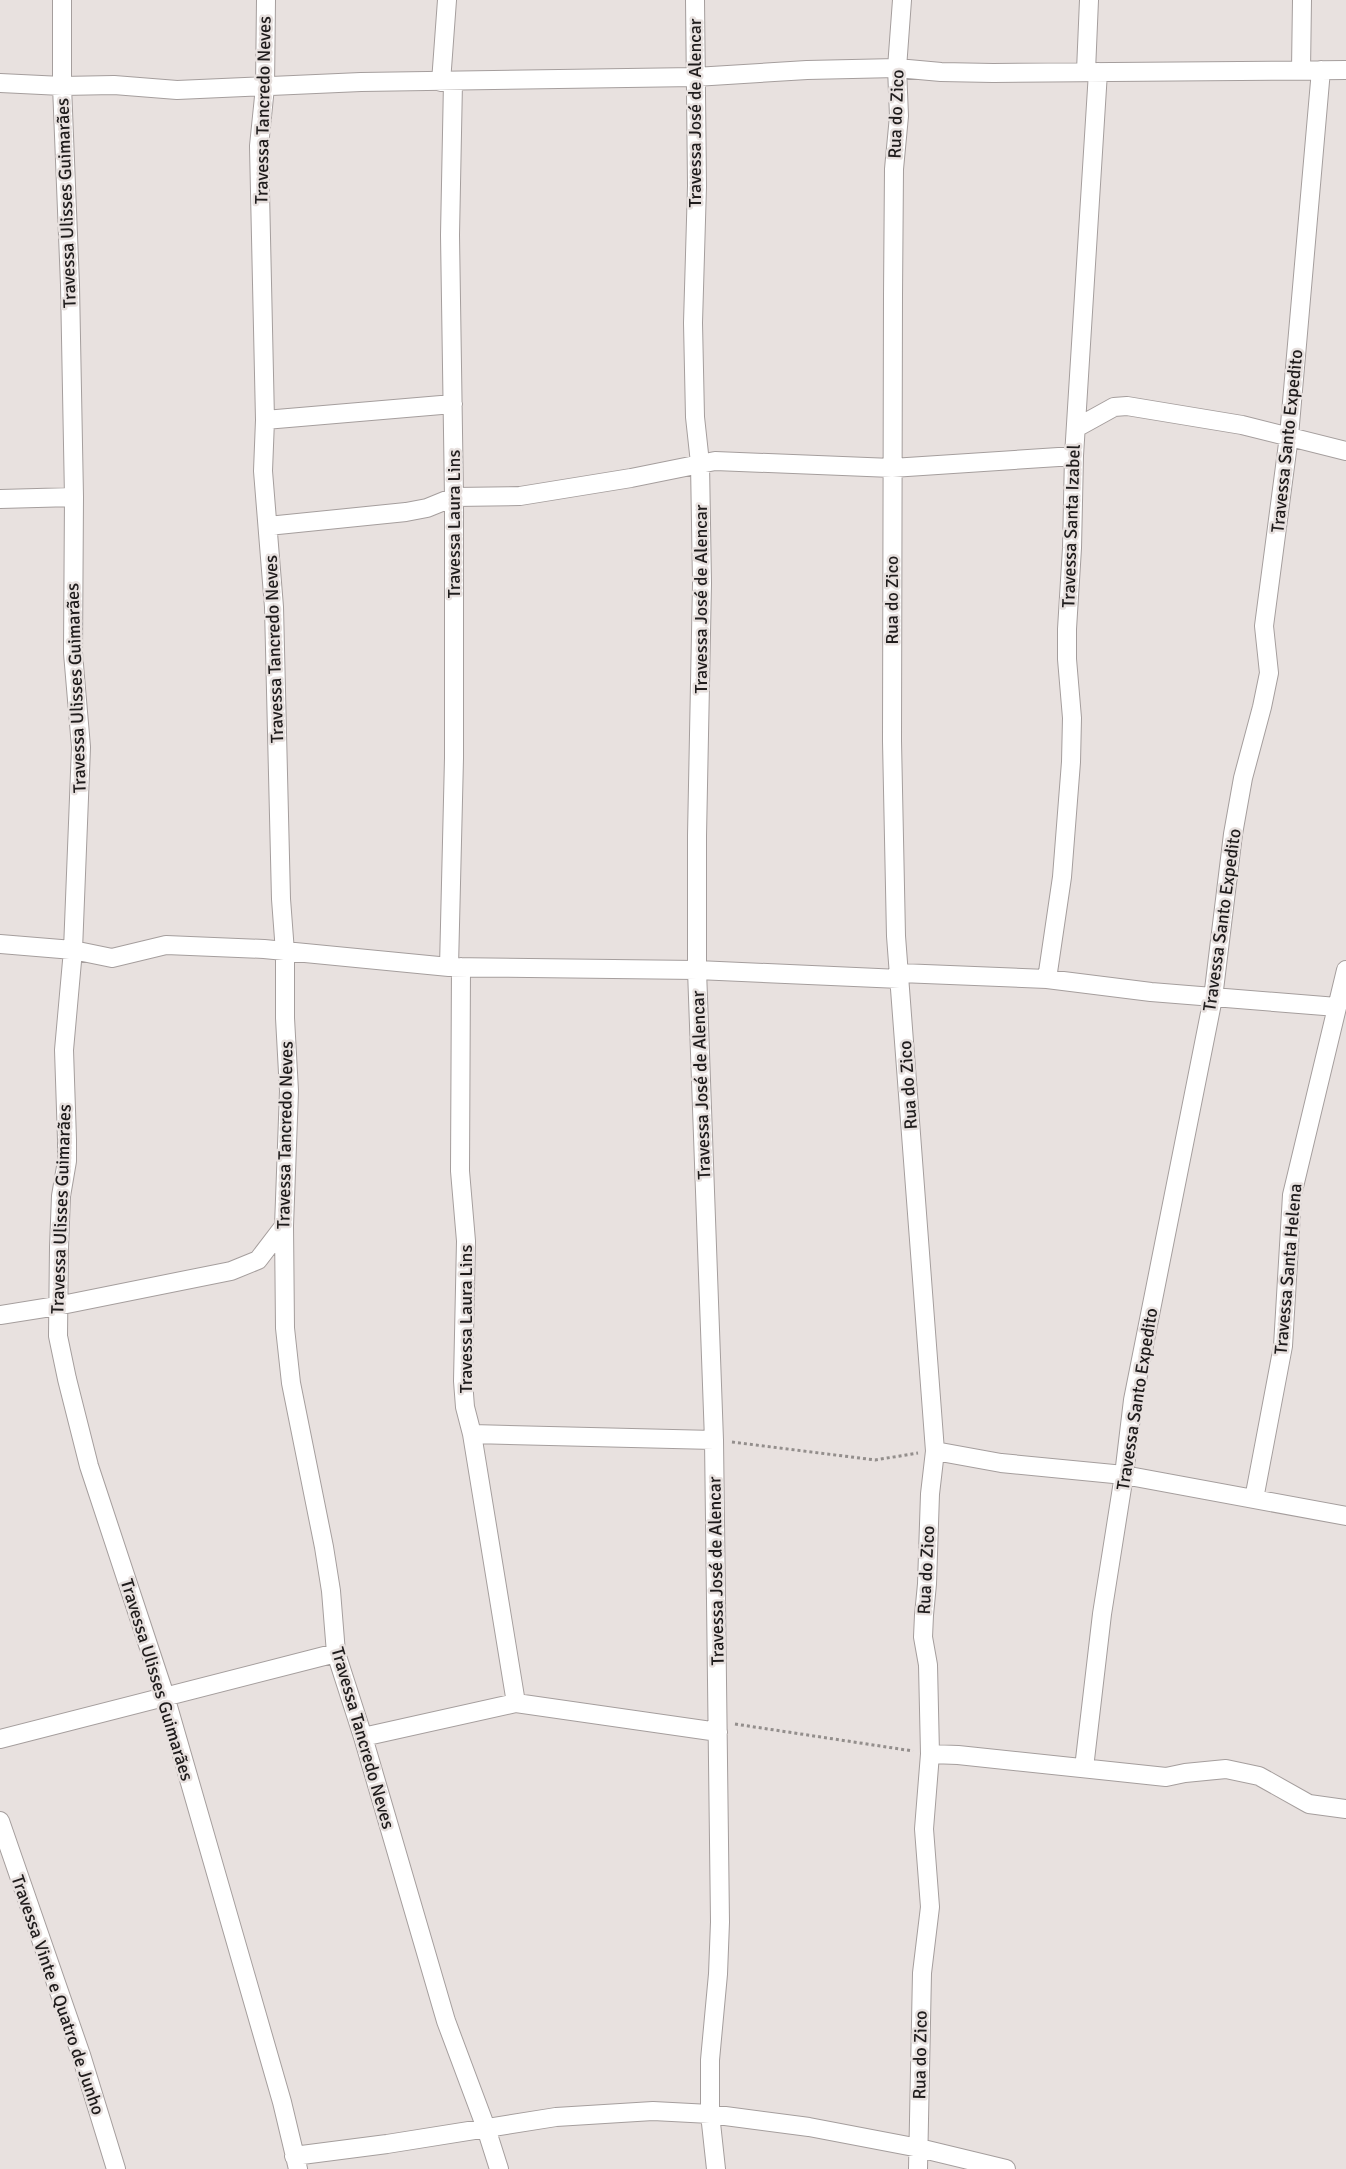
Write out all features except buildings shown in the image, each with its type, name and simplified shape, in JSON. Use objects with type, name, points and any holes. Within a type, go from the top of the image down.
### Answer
[{"type":"street","name":"Travessa Ulisses Guimarães","points":[[62,0],[62,87],[70,285],[74,497],[73,653],[80,711],[81,747],[73,950],[64,1050],[67,1140],[61,1206],[58,1336],[89,1466],[165,1696],[279,2091],[296,2163]]},
{"type":"street","name":"Travessa Tancredo Neves","points":[[266,0],[265,87],[259,146],[265,420],[263,471],[274,607],[281,899],[289,1091],[284,1226],[285,1328],[291,1383],[324,1547],[331,1592],[336,1653],[363,1737],[446,2021],[499,2169]]},
{"type":"street","name":"Travessa Laura Lins","points":[[447,0],[454,496],[455,967],[460,1171],[466,1241],[463,1380],[465,1407],[472,1434],[516,1703]]},
{"type":"street","name":"Travessa José de Alencar","points":[[695,0],[697,186],[694,356],[695,417],[700,463],[702,583],[697,970],[714,1440],[719,1727],[720,1922],[710,2060],[710,2114],[716,2169]]},
{"type":"street","name":"Rua do Zico","points":[[902,0],[897,68],[899,116],[894,168],[892,468],[892,741],[896,936],[935,1451],[930,1494],[924,1615],[928,1665],[930,1754],[924,1829],[930,1907],[922,1973],[918,2169]]},
{"type":"street","name":"Travessa Santa Izabel","points":[[1047,979],[1062,877],[1071,762],[1072,718],[1067,628],[1092,71],[1089,0]]},
{"type":"street","points":[[1301,70],[1302,0]]},
{"type":"street","points":[[0,83],[177,90],[362,82],[695,77],[807,70],[897,68],[940,72],[1346,70]]},
{"type":"street","name":"Travessa Santo Expedito","points":[[1084,1768],[1102,1614],[1124,1475],[1133,1400],[1213,998],[1239,801],[1269,673],[1264,626],[1289,436],[1321,70]]},
{"type":"street","points":[[265,420],[453,404]]},
{"type":"street","points":[[1076,428],[1119,405],[1201,417],[1346,451]]},
{"type":"street","points":[[268,526],[405,512],[427,508],[454,496],[520,496],[727,460],[892,468],[1074,456]]},
{"type":"street","points":[[0,499],[74,497]]},
{"type":"street","points":[[0,944],[73,950],[112,958],[166,945],[285,952],[455,967],[697,970],[1047,979],[1213,998],[1337,1007]]},
{"type":"street","name":"Travessa Santa Helena","points":[[1254,1499],[1283,1346],[1292,1194],[1345,980]]},
{"type":"street","points":[[0,1315],[57,1306],[240,1268],[262,1256],[284,1226]]},
{"type":"street","points":[[472,1434],[714,1440]]},
{"type":"street","points":[[935,1451],[1001,1463],[1124,1475],[1346,1516]]},
{"type":"street","points":[[0,1738],[336,1653]]},
{"type":"street","points":[[363,1737],[516,1703],[719,1727]]},
{"type":"street","points":[[930,1754],[1166,1777],[1226,1769],[1259,1776],[1309,1804],[1346,1809]]},
{"type":"street","name":"Travessa Vinte e Quatro de Junho","points":[[0,1821],[81,2055],[116,2169]]},
{"type":"street","points":[[296,2163],[556,2117],[605,2112],[654,2111],[710,2114],[809,2127],[919,2148],[1005,2169]]},
{"type":"path","points":[[714,1440],[875,1460],[935,1451]]},
{"type":"path","points":[[719,1727],[930,1754]]}]
